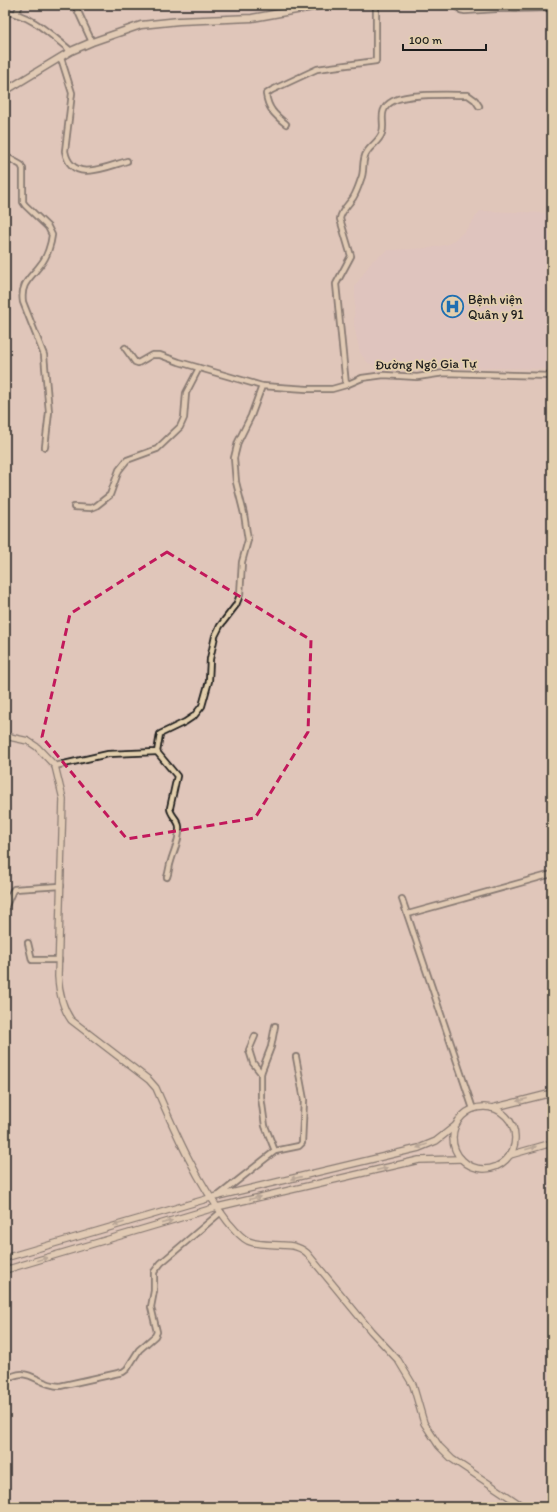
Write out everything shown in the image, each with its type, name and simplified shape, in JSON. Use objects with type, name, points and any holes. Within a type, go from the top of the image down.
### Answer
[{"type":"main road","points":[[5,91],[71,51],[141,25],[178,21],[252,18],[324,5]]},
{"type":"street","points":[[16,14],[20,5]]},
{"type":"street","points":[[75,5],[92,42]]},
{"type":"street","points":[[286,124],[272,113],[267,102],[266,94],[317,69],[376,61],[376,5]]},
{"type":"street","points":[[456,5],[461,10]]},
{"type":"street","points":[[461,10],[472,5]]},
{"type":"street","points":[[461,10],[494,7],[552,8]]},
{"type":"street","points":[[5,12],[16,14],[40,27],[71,51]]},
{"type":"street","points":[[61,58],[72,93],[65,151],[71,166],[80,170],[88,171],[127,161]]},
{"type":"street","points":[[346,385],[336,284],[351,256],[340,219],[346,206],[354,197],[362,177],[366,152],[378,140],[382,132],[381,116],[388,105],[393,101],[410,97],[468,95],[475,100],[479,106]]},
{"type":"street","points":[[5,156],[21,166],[23,169],[23,202],[48,227],[52,235],[44,261],[24,285],[22,296],[44,355],[49,412],[45,447]]},
{"type":"street","name":"Đường Ngô Gia Tự","points":[[125,348],[138,363],[156,354],[198,368],[262,386],[326,389],[339,388],[362,378],[384,375],[424,377],[438,373],[552,376]]},
{"type":"street","points":[[74,507],[91,508],[96,506],[110,495],[122,464],[133,456],[157,449],[180,426],[184,418],[186,393],[198,368]]},
{"type":"street","points":[[168,877],[171,861],[177,845],[179,830],[179,824],[170,808],[177,776],[157,752],[160,734],[194,716],[204,702],[209,681],[210,659],[217,630],[236,605],[240,594],[242,562],[248,540],[244,514],[236,482],[234,458],[238,442],[251,416],[262,386]]},
{"type":"street","points":[[5,736],[28,741],[35,745],[55,766],[63,799],[58,979],[61,1000],[71,1020],[149,1080],[210,1198],[239,1234],[247,1240],[257,1244],[295,1246],[307,1253],[371,1331],[398,1360],[413,1385],[424,1423],[439,1446],[452,1459],[522,1507]]},
{"type":"street","points":[[55,766],[108,754],[157,752]]},
{"type":"street","points":[[408,914],[552,874]]},
{"type":"street","points":[[5,908],[14,889],[61,886]]},
{"type":"street","points":[[402,899],[473,1109]]},
{"type":"street","points":[[28,943],[32,960],[59,960]]},
{"type":"street","points":[[274,1151],[262,1115],[261,1073],[271,1047],[275,1026]]},
{"type":"street","points":[[255,1036],[249,1050],[254,1063],[261,1073]]},
{"type":"street","points":[[218,1196],[274,1151],[299,1146],[302,1143],[304,1100],[296,1057]]},
{"type":"street","points":[[492,1108],[504,1115],[513,1127],[515,1136],[514,1146],[510,1155],[495,1167],[486,1169],[472,1167],[461,1159],[454,1149],[452,1137],[455,1126],[462,1115],[473,1109],[482,1107],[492,1108],[552,1093]]},
{"type":"street","points":[[5,1258],[210,1198],[419,1148],[436,1141],[455,1126]]},
{"type":"street","points":[[510,1155],[552,1143]]},
{"type":"street","points":[[5,1270],[219,1210],[419,1160],[461,1159]]},
{"type":"street","points":[[5,1381],[12,1376],[24,1373],[54,1386],[60,1386],[123,1372],[127,1369],[136,1355],[155,1336],[157,1332],[151,1307],[154,1291],[154,1272],[161,1263],[219,1210]]},
{"type":"highlighted area","points":[[167,552],[311,640],[308,732],[255,818],[127,839],[42,737],[70,614]]},
{"type":"shaded area","name":"Bệnh viện Quân y 91","points":[[480,211],[552,213],[552,369],[455,367],[437,363],[422,362],[411,367],[388,368],[368,363],[360,353],[354,325],[355,286],[372,261],[388,250],[430,248],[449,244],[466,230]]},
{"type":"place","name":"Bệnh viện Quân y 91","points":[[453,306]]}]
